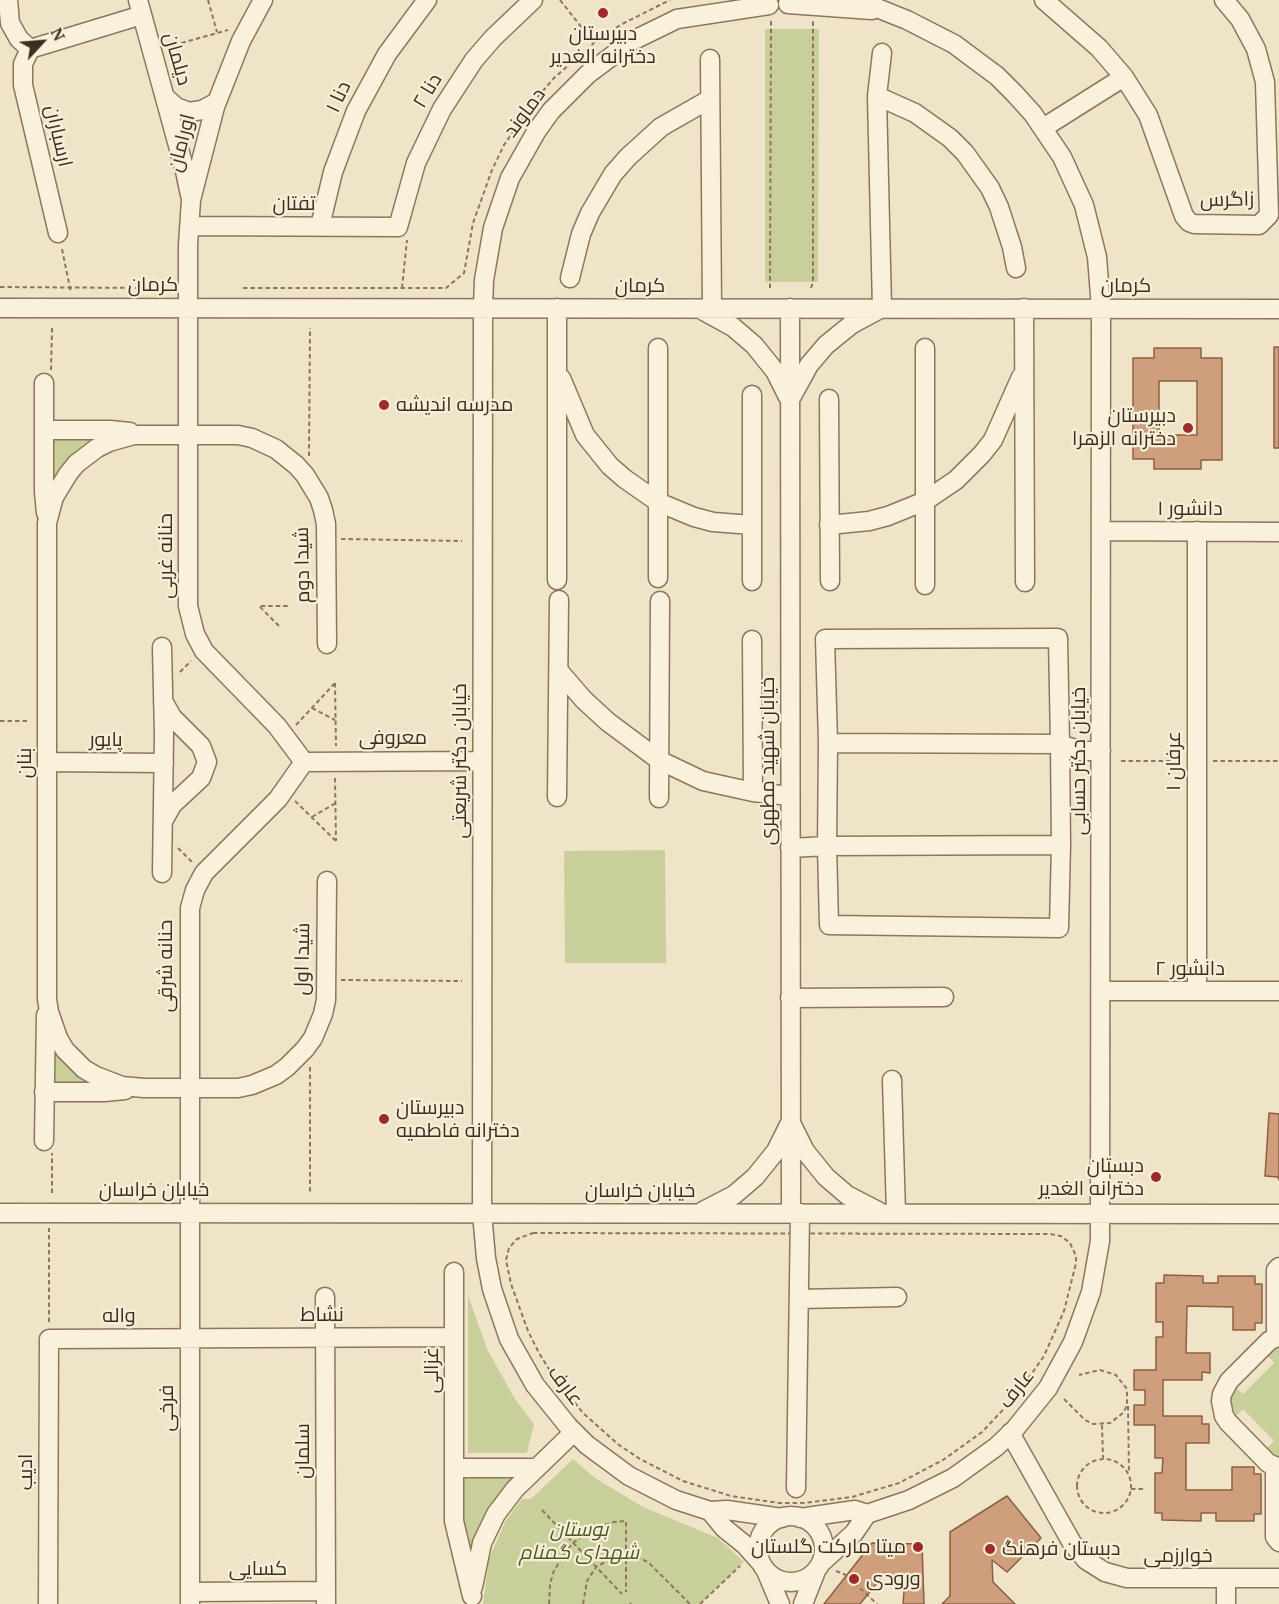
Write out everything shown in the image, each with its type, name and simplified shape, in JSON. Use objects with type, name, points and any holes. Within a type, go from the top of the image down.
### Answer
[{"type":"street","points":[[8,0],[10,23],[19,39],[30,49],[140,8]]},
{"type":"street","name":"اورامان","points":[[188,308],[191,200],[217,102],[241,41],[263,0]]},
{"type":"street","name":"دنا ۱","points":[[320,226],[333,172],[356,111],[387,54],[427,0]]},
{"type":"street","name":"دنا ۲","points":[[403,233],[416,163],[442,109],[474,60],[533,0]]},
{"type":"street","points":[[677,19],[713,0]]},
{"type":"street","name":"خیابان دکتر حسابی","points":[[857,0],[932,31],[976,59],[1015,94],[1043,128],[1062,158],[1084,206],[1097,256],[1101,308],[1101,1213]]},
{"type":"street","name":"زاگرس","points":[[1044,0],[1099,48],[1124,77],[1148,115],[1189,222],[1258,225],[1269,215],[1265,82],[1256,49],[1240,19],[1224,0]]},
{"type":"street","points":[[792,2],[883,11]]},
{"type":"street","name":"دماوند","points":[[483,308],[484,280],[492,228],[510,178],[536,132],[551,111],[588,74],[632,41],[677,19],[767,8],[792,2]]},
{"type":"street","name":"دیلمان","points":[[140,8],[191,200]]},
{"type":"street","name":"ارسباران","points":[[30,49],[23,64],[23,85],[58,233]]},
{"type":"street","points":[[790,401],[809,365],[826,345],[852,324],[882,308],[877,96],[882,53]]},
{"type":"street","points":[[710,59],[705,308],[753,345],[775,371],[790,401]]},
{"type":"street","points":[[1043,128],[1124,77]]},
{"type":"street","points":[[877,96],[915,113],[933,125],[965,153],[990,188],[999,207],[1016,268]]},
{"type":"street","points":[[165,97],[176,107],[189,112],[202,110],[217,102]]},
{"type":"street","points":[[570,278],[581,234],[590,213],[614,174],[628,157],[661,127],[680,114],[710,99]]},
{"type":"street","name":"تفتان","points":[[189,226],[320,226],[403,233]]},
{"type":"street","name":"کرمان","points":[[0,308],[1279,309]]},
{"type":"street","name":"حنانه غربی","points":[[188,308],[188,606],[195,634],[210,658],[277,726],[304,762]]},
{"type":"street","name":"خیابان دکتر شریعتی","points":[[482,1213],[483,308]]},
{"type":"street","points":[[556,308],[557,580]]},
{"type":"street","name":"خیابان شهید مطهری","points":[[790,308],[791,1121],[799,1299],[796,1488]]},
{"type":"street","points":[[1024,308],[1025,582]]},
{"type":"street","points":[[658,348],[658,578]]},
{"type":"street","points":[[925,348],[925,585]]},
{"type":"street","points":[[557,370],[585,435],[625,480],[658,502],[676,510],[713,522],[752,525]]},
{"type":"street","points":[[829,525],[869,521],[907,509],[925,501],[956,480],[993,440],[1024,370]]},
{"type":"street","points":[[44,383],[44,492],[47,523]]},
{"type":"street","points":[[752,580],[753,395]]},
{"type":"street","points":[[829,399],[830,580]]},
{"type":"street","points":[[44,430],[110,430],[153,434]]},
{"type":"street","name":"بنان","points":[[188,435],[153,434],[109,442],[76,464],[60,485],[47,523],[47,762],[48,999],[49,1012],[58,1038],[74,1060],[84,1069],[108,1082],[144,1088],[189,1088]]},
{"type":"street","name":"شیدا دوم","points":[[188,435],[238,435],[264,443],[296,465],[312,486],[319,498],[326,524],[327,644]]},
{"type":"street","points":[[557,450],[585,435]]},
{"type":"street","points":[[993,440],[1025,447]]},
{"type":"street","name":"دانشور ۱","points":[[1101,531],[1279,532]]},
{"type":"street","name":"عرفان ۱","points":[[1197,531],[1197,991]]},
{"type":"street","points":[[557,797],[559,600]]},
{"type":"street","points":[[659,798],[660,601]]},
{"type":"street","points":[[1058,638],[1061,845],[1059,928],[829,925],[828,744],[825,639],[1058,638]]},
{"type":"street","points":[[752,640],[753,792]]},
{"type":"street","points":[[162,647],[163,699],[168,712],[170,728],[164,763],[170,794],[168,811],[163,824],[162,873]]},
{"type":"street","points":[[558,671],[608,722],[659,760],[703,781],[753,792],[790,796]]},
{"type":"street","points":[[558,717],[584,700]]},
{"type":"street","points":[[170,728],[201,746],[207,762],[201,778],[170,794]]},
{"type":"street","points":[[828,744],[1060,744],[1081,751],[1101,751]]},
{"type":"street","name":"معروفی","points":[[304,762],[482,761]]},
{"type":"street","name":"پایور","points":[[47,762],[164,763]]},
{"type":"street","name":"حنانه شرقی","points":[[189,1213],[189,918],[195,890],[210,866],[278,799],[304,762]]},
{"type":"street","points":[[790,848],[1061,845]]},
{"type":"street","name":"شیدا اول","points":[[189,1088],[238,1088],[264,1081],[292,1063],[313,1038],[326,1000],[327,880]]},
{"type":"street","name":"دانشور ۲","points":[[1101,992],[1279,991]]},
{"type":"street","points":[[790,998],[944,997]]},
{"type":"street","points":[[44,1141],[44,1035],[48,999]]},
{"type":"street","points":[[791,1121],[805,1151],[826,1177],[847,1195],[890,1213],[892,1080]]},
{"type":"street","points":[[44,1092],[104,1092],[144,1088]]},
{"type":"street","points":[[698,1213],[734,1195],[755,1178],[776,1151],[791,1121]]},
{"type":"street","name":"خیابان خراسان","points":[[0,1213],[1279,1214]]},
{"type":"street","name":"فرخی","points":[[189,1213],[190,1598]]},
{"type":"street","name":"عارف","points":[[482,1213],[490,1281],[510,1339],[535,1385],[574,1432],[629,1476],[676,1500],[710,1511],[727,1510],[782,1518]]},
{"type":"street","name":"عارف","points":[[800,1518],[855,1510],[867,1514],[909,1500],[954,1478],[1010,1433],[1048,1388],[1073,1342],[1086,1309],[1096,1267],[1101,1213]]},
{"type":"street","points":[[1279,1267],[1276,1270],[1277,1337],[1269,1341],[1228,1381],[1221,1401],[1224,1416],[1228,1422],[1268,1463],[1277,1467],[1275,1537],[1279,1542]]},
{"type":"street","name":"غزالی","points":[[454,1272],[454,1521],[472,1600]]},
{"type":"street","name":"سلمان","points":[[325,1297],[326,1598]]},
{"type":"street","points":[[799,1299],[897,1297]]},
{"type":"street","name":"واله","points":[[49,1334],[190,1338]]},
{"type":"street","name":"ادیب","points":[[48,1604],[49,1334]]},
{"type":"street","name":"نشاط","points":[[190,1338],[454,1337]]},
{"type":"street","name":"غزالی","points":[[472,1600],[478,1556],[488,1528],[505,1501],[574,1432]]},
{"type":"street","name":"خوارزمی","points":[[1010,1433],[1072,1543],[1095,1567],[1115,1576],[1127,1578],[1279,1578]]},
{"type":"street","points":[[454,1468],[537,1468]]},
{"type":"street","name":"عارف","points":[[710,1511],[724,1528],[745,1545],[757,1565]]},
{"type":"street","points":[[803,1604],[824,1568],[867,1514]]},
{"type":"street","points":[[780,1604],[757,1565],[761,1536],[766,1528],[782,1518],[800,1518],[809,1522],[821,1536],[824,1545],[824,1568]]},
{"type":"street","points":[[757,1565],[782,1581],[791,1582],[800,1581],[824,1568]]},
{"type":"street","points":[[1226,1578],[1226,1604]]},
{"type":"street","name":"کسایی","points":[[190,1598],[326,1598]]},
{"type":"path","points":[[208,0],[217,33]]},
{"type":"path","points":[[560,0],[594,43]]},
{"type":"path","points":[[767,8],[771,288]]},
{"type":"path","points":[[811,288],[813,282],[813,19]]},
{"type":"path","points":[[162,49],[233,28]]},
{"type":"path","points":[[58,233],[71,287],[71,308]]},
{"type":"path","points":[[402,288],[403,233]]},
{"type":"path","points":[[243,288],[446,288],[464,273],[467,250]]},
{"type":"path","points":[[0,287],[150,288]]},
{"type":"path","points":[[309,462],[310,328]]},
{"type":"path","points":[[338,539],[462,541]]},
{"type":"path","points":[[279,626],[259,606],[289,606]]},
{"type":"path","points":[[179,673],[194,658]]},
{"type":"path","points":[[295,725],[335,683],[336,746]]},
{"type":"path","points":[[312,708],[335,720]]},
{"type":"path","points":[[0,721],[37,721]]},
{"type":"path","points":[[1121,761],[1186,761]]},
{"type":"path","points":[[1208,761],[1279,761]]},
{"type":"path","points":[[294,800],[336,841],[335,776]]},
{"type":"path","points":[[311,817],[336,803]]},
{"type":"path","points":[[172,842],[195,865]]},
{"type":"path","points":[[338,980],[462,981]]},
{"type":"path","points":[[309,1062],[310,1193]]},
{"type":"path","points":[[49,1213],[49,1334]]},
{"type":"path","points":[[1079,1376],[1091,1371],[1108,1371],[1123,1381],[1128,1397],[1131,1489],[1126,1503],[1113,1512],[1097,1513],[1084,1505],[1077,1491],[1078,1475],[1088,1463],[1103,1458],[1118,1462],[1129,1473]]},
{"type":"path","points":[[1064,1399],[1085,1420],[1102,1425],[1117,1419],[1127,1406],[1128,1397]]},
{"type":"path","points":[[1102,1425],[1103,1458]]},
{"type":"path","points":[[1131,1489],[1144,1489]]},
{"type":"path","points":[[542,1510],[622,1594]]},
{"type":"path","points":[[549,1604],[550,1585],[565,1552],[592,1529],[614,1522],[626,1521],[626,1592]]},
{"type":"path","points":[[583,1604],[587,1581],[596,1567],[610,1559],[626,1556],[649,1563],[690,1604]]},
{"type":"path","points":[[700,1604],[757,1565]]},
{"type":"path","points":[[824,1568],[846,1575],[877,1604]]},
{"type":"green space","points":[[765,29],[819,29],[818,282],[765,282]]},
{"type":"green space","points":[[48,434],[110,434],[48,492]]},
{"type":"green space","points":[[665,850],[666,963],[565,963],[564,851]]},
{"type":"green space","points":[[49,1035],[93,1083],[48,1088]]},
{"type":"green space","points":[[468,1295],[487,1349],[515,1399],[534,1424],[527,1453],[468,1453]]},
{"type":"green space","points":[[1279,1346],[1279,1458],[1267,1448],[1274,1441],[1243,1409],[1236,1416],[1231,1401],[1236,1387],[1243,1394],[1274,1363],[1268,1356]]},
{"type":"green space","name":"بوستان شهدای گمنام","points":[[573,1459],[595,1478],[643,1507],[718,1538],[744,1562],[700,1604],[483,1604],[489,1559],[506,1520],[522,1499],[531,1499]]},
{"type":"green space","points":[[460,1472],[514,1476],[474,1545],[470,1546],[464,1543]]},
{"type":"building","points":[[1274,347],[1279,347],[1279,448],[1274,448]]},
{"type":"building","points":[[1154,348],[1201,348],[1201,358],[1222,358],[1222,460],[1201,460],[1201,469],[1154,469],[1154,459],[1133,459],[1133,358],[1154,358]],"holes":[[[1159,381],[1197,381],[1197,435],[1159,435]]]},
{"type":"building","points":[[1269,1113],[1279,1114],[1279,1180],[1278,1177],[1265,1176]]},
{"type":"building","points":[[1164,1275],[1203,1276],[1203,1283],[1218,1283],[1218,1276],[1255,1276],[1255,1284],[1262,1284],[1262,1323],[1255,1323],[1255,1330],[1233,1330],[1233,1307],[1187,1306],[1186,1353],[1210,1353],[1210,1373],[1202,1372],[1202,1380],[1163,1380],[1163,1416],[1202,1416],[1202,1424],[1209,1424],[1209,1443],[1186,1443],[1186,1490],[1232,1490],[1232,1467],[1254,1467],[1254,1474],[1261,1474],[1261,1514],[1254,1514],[1254,1521],[1216,1521],[1216,1513],[1201,1513],[1201,1521],[1162,1520],[1162,1513],[1155,1513],[1155,1473],[1162,1473],[1163,1458],[1155,1458],[1155,1425],[1134,1425],[1134,1405],[1145,1405],[1145,1390],[1134,1390],[1134,1370],[1156,1370],[1156,1337],[1163,1337],[1163,1322],[1156,1322],[1156,1283],[1164,1283]]},
{"type":"building","name":"دبستان فرهنگ","points":[[1007,1496],[1041,1538],[1007,1572],[992,1560],[993,1582],[1015,1604],[942,1604],[950,1596],[950,1532]]},
{"type":"building","points":[[872,1543],[922,1544],[924,1604],[903,1604],[905,1578],[885,1573],[860,1604],[824,1604]]},
{"type":"place","name":"دبیرستان دخترانه الغدیر","points":[[603,13]]},
{"type":"place","name":"مدرسه اندیشه","points":[[384,405]]},
{"type":"place","name":"دبیرستان دخترانه الزهرا","points":[[1188,428]]},
{"type":"place","name":"دبیرستان دخترانه فاطمیه","points":[[384,1119]]},
{"type":"place","name":"دبستان دخترانه الغدیر","points":[[1156,1177]]},
{"type":"place","name":"میتا مارکت گلستان","points":[[918,1547]]},
{"type":"place","name":"دبستان فرهنگ","points":[[990,1549]]},
{"type":"place","name":"ورودی","points":[[854,1579]]}]
